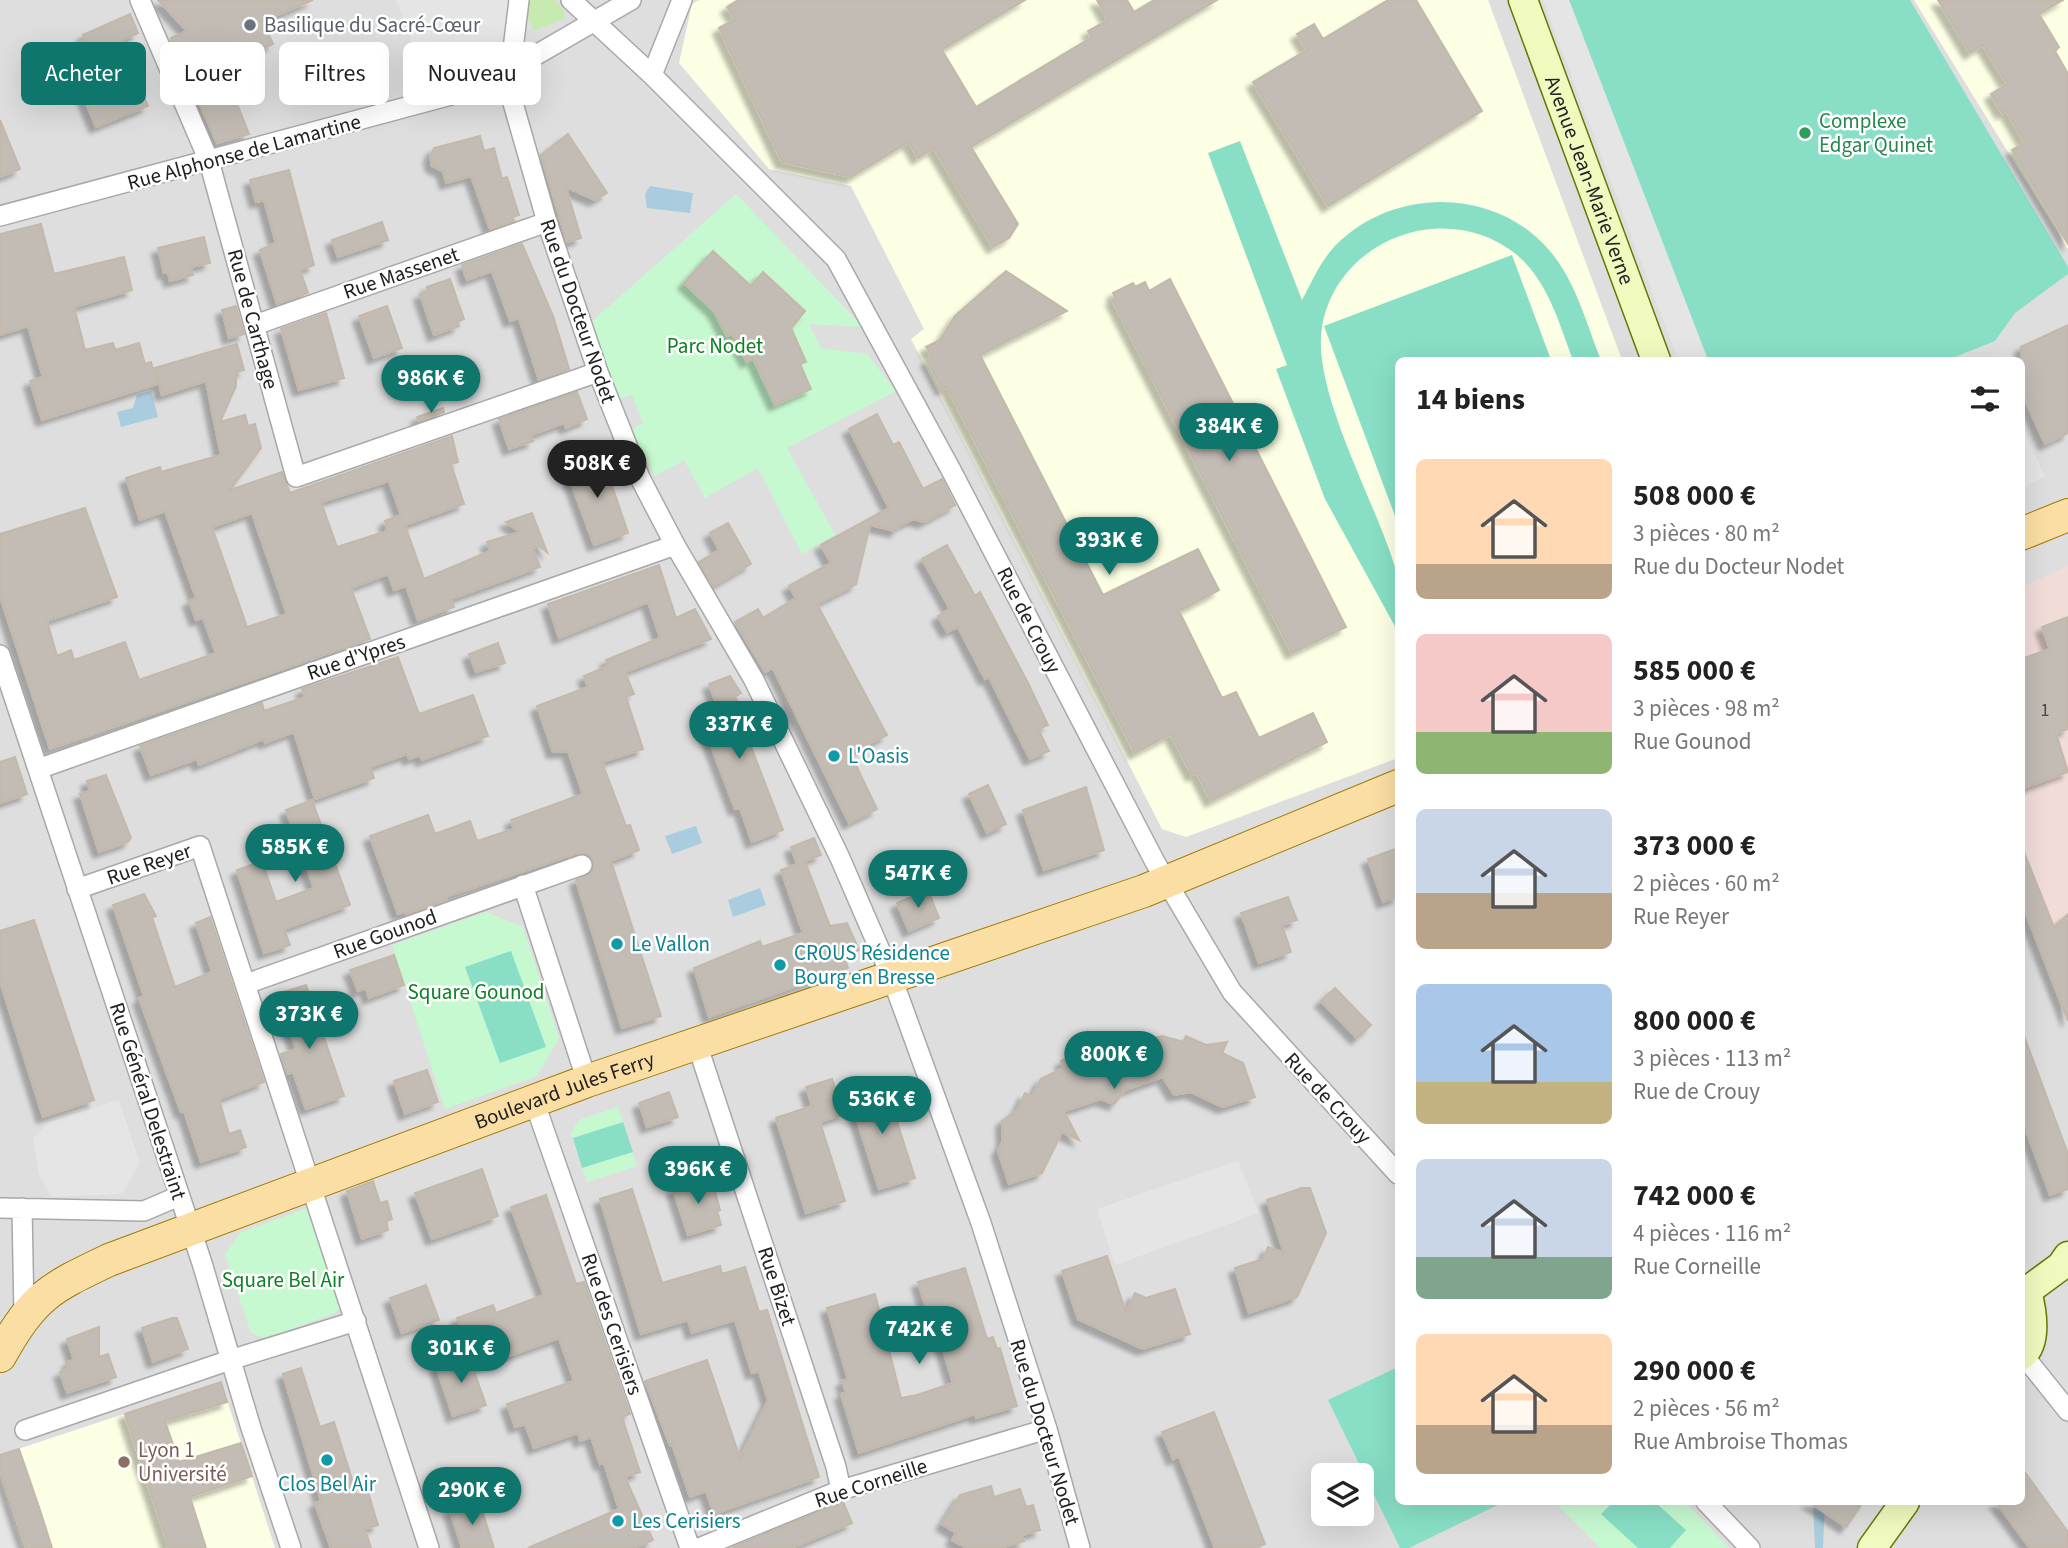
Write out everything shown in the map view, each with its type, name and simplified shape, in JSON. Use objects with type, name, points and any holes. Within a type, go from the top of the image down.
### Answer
[{"type":"main road","points":[[2025,532],[2068,515]]},
{"type":"main road","name":"Boulevard Jules Ferry","points":[[0,1356],[24,1315],[56,1286],[109,1260],[313,1186],[455,1129],[587,1081],[1004,941],[1165,881],[1395,787]]},
{"type":"street","name":"Rue de Carthage","points":[[140,0],[209,161],[296,477],[597,372]]},
{"type":"street","points":[[514,42],[519,0]]},
{"type":"street","name":"Rue de Crouy","points":[[571,0],[652,75],[836,259],[1165,881],[1232,992],[1395,1171]]},
{"type":"street","name":"Rue Alphonse de Lamartine","points":[[541,54],[631,0]]},
{"type":"street","points":[[652,75],[682,0]]},
{"type":"street","name":"Avenue Jean-Marie Verne","points":[[1523,0],[1655,357]]},
{"type":"street","name":"Rue Alphonse de Lamartine","points":[[0,216],[418,105]]},
{"type":"street","name":"Rue du Docteur Nodet","points":[[514,105],[547,222],[597,372],[640,478],[675,545],[754,680],[840,858],[892,978],[981,1223],[1047,1429],[1080,1548]]},
{"type":"street","name":"Rue Massenet","points":[[255,325],[547,222]]},
{"type":"street","name":"Rue d'Ypres","points":[[38,769],[675,545]]},
{"type":"street","name":"Rue Général Delestraint","points":[[0,655],[191,1230],[291,1548]]},
{"type":"street","name":"Rue Reyer","points":[[78,888],[200,846],[429,1548]]},
{"type":"street","name":"Rue Gounod","points":[[246,984],[582,865]]},
{"type":"street","points":[[523,885],[587,1081]]},
{"type":"street","name":"Rue Bizet","points":[[696,1044],[836,1467],[841,1490]]},
{"type":"street","name":"Rue des Cerisiers","points":[[534,1101],[690,1548]]},
{"type":"street","points":[[0,1208],[144,1211],[179,1196]]},
{"type":"street","points":[[22,1208],[24,1315]]},
{"type":"street","points":[[2025,1288],[2061,1266],[2068,1256]]},
{"type":"street","points":[[2025,1293],[2032,1324],[2025,1349]]},
{"type":"street","points":[[25,1430],[230,1360],[356,1321]]},
{"type":"street","points":[[2025,1358],[2068,1411]]},
{"type":"street","name":"Rue Corneille","points":[[699,1548],[841,1490],[1047,1429]]},
{"type":"street","points":[[1709,1505],[1750,1548]]},
{"type":"street","points":[[1872,1548],[1903,1505]]},
{"type":"shaded area","points":[[0,0],[2068,0],[2068,1548],[275,1548],[221,1382],[0,1455]]},
{"type":"shaded area","points":[[396,0],[511,0],[504,42],[412,42]]},
{"type":"shaded area","points":[[699,0],[1488,0],[1621,357],[1395,357],[1395,759],[1186,837],[1162,829],[911,339],[924,329],[851,186],[769,169],[679,63],[692,4]]},
{"type":"shaded area","points":[[1543,0],[1569,0],[1707,357],[1677,357]]},
{"type":"shaded area","points":[[1914,0],[2068,0],[2068,249]]},
{"type":"shaded area","points":[[2025,433],[2045,477],[2025,486]]},
{"type":"shaded area","points":[[2068,566],[2068,914],[2054,927],[2025,851],[2025,585]]},
{"type":"shaded area","points":[[119,1100],[140,1163],[122,1194],[51,1197],[39,1174],[33,1138],[50,1122]]},
{"type":"shaded area","points":[[1238,1161],[1259,1213],[1115,1265],[1097,1209]]},
{"type":"shaded area","name":"Lyon 1 Université","points":[[221,1382],[275,1548],[26,1548],[0,1470],[0,1455]]},
{"type":"shaded area","points":[[0,1481],[21,1548],[0,1548]]},
{"type":"green space","points":[[529,0],[554,0],[563,8],[565,18],[534,31],[527,16]]},
{"type":"green space","name":"Complexe Edgar Quinet","points":[[1569,0],[1910,0],[2068,267],[2068,274],[2015,313],[1995,341],[1955,357],[1707,357]]},
{"type":"green space","points":[[1240,141],[1302,300],[1327,255],[1363,224],[1389,211],[1417,204],[1446,202],[1475,206],[1502,215],[1527,230],[1558,262],[1585,317],[1600,357],[1572,357],[1544,290],[1516,254],[1488,237],[1458,229],[1428,229],[1398,236],[1372,250],[1349,271],[1332,296],[1322,327],[1321,354],[1336,416],[1395,568],[1395,627],[1325,499],[1276,369],[1287,365],[1208,153]]},
{"type":"green space","name":"Parc Nodet","points":[[736,194],[863,327],[809,324],[821,348],[867,354],[896,391],[787,448],[835,535],[802,554],[758,468],[705,498],[684,460],[655,476],[630,431],[643,423],[632,395],[619,399],[590,323]]},
{"type":"green space","points":[[1512,255],[1550,357],[1395,357],[1395,516],[1324,326]]},
{"type":"green space","name":"Square Gounod","points":[[486,912],[523,927],[559,1038],[537,1076],[445,1109],[392,945]]},
{"type":"green space","points":[[511,951],[546,1047],[500,1063],[465,967]]},
{"type":"green space","points":[[618,1107],[637,1166],[587,1182],[571,1133],[579,1120]]},
{"type":"green space","points":[[623,1122],[633,1152],[582,1168],[573,1138]]},
{"type":"green space","name":"Square Bel Air","points":[[310,1207],[342,1305],[335,1313],[266,1338],[251,1333],[225,1255],[240,1233]]},
{"type":"green space","points":[[1395,1368],[1395,1505],[1498,1505],[1409,1548],[1400,1548],[1374,1495],[1374,1463],[1359,1463],[1328,1400]]},
{"type":"green space","points":[[1610,1505],[1658,1505],[1686,1530],[1670,1548],[1638,1548],[1601,1514]]},
{"type":"green space","points":[[1688,1505],[1729,1548],[1601,1548],[1559,1507]]},
{"type":"water","points":[[650,186],[693,193],[690,213],[647,208],[645,194]]},
{"type":"water","points":[[151,391],[158,417],[121,427],[117,412],[133,408],[137,395]]},
{"type":"water","points":[[696,826],[702,843],[672,854],[665,836]]},
{"type":"water","points":[[760,888],[766,905],[733,917],[728,900]]},
{"type":"water","points":[[1813,1505],[1825,1505],[1823,1548],[1815,1548]]},
{"type":"building","points":[[158,0],[313,0],[263,21],[273,44],[265,47],[265,42],[173,42],[171,38],[187,31]]},
{"type":"building","points":[[738,0],[1025,0],[942,50],[976,107],[1092,37],[1088,31],[1108,20],[1097,0],[1127,0],[1134,12],[1154,0],[1217,0],[971,147],[1018,224],[1009,238],[993,247],[934,148],[918,158],[909,142],[851,177],[782,162],[719,28],[735,19],[727,7]]},
{"type":"building","points":[[1388,0],[1416,0],[1482,111],[1328,206],[1253,82],[1307,50],[1297,34],[1314,24],[1323,39]]},
{"type":"building","points":[[1938,0],[2063,0],[2039,14],[2059,47],[2055,51],[2068,74],[2068,244],[2012,150],[2025,143],[2006,110],[2002,113],[1991,94],[2007,84],[1983,45],[1970,53]]},
{"type":"building","points":[[130,14],[138,33],[120,42],[81,42],[86,40],[83,35]]},
{"type":"building","points":[[146,101],[148,106],[96,127],[87,105],[146,105]]},
{"type":"building","points":[[200,105],[237,105],[249,134],[217,143]]},
{"type":"building","points":[[0,120],[20,169],[0,177]]},
{"type":"building","points":[[568,134],[607,193],[595,200],[566,187],[581,238],[567,242],[541,155]]},
{"type":"building","points":[[480,136],[484,151],[494,148],[502,179],[507,177],[519,215],[512,217],[514,221],[490,229],[471,176],[446,183],[443,171],[432,166],[430,156],[434,148]]},
{"type":"building","points":[[289,170],[314,265],[300,270],[308,293],[277,304],[260,250],[276,243],[264,200],[256,202],[250,180]]},
{"type":"building","points":[[382,222],[388,240],[338,257],[332,240]]},
{"type":"building","points":[[41,224],[54,274],[124,257],[132,290],[74,307],[85,350],[113,343],[115,350],[139,343],[145,364],[151,362],[157,384],[42,420],[30,381],[43,377],[28,326],[0,335],[0,234]]},
{"type":"building","points":[[204,237],[210,263],[191,267],[193,275],[170,281],[168,272],[164,273],[158,248]]},
{"type":"building","points":[[522,244],[553,316],[569,369],[539,380],[519,318],[510,321],[492,271],[467,280],[462,265]]},
{"type":"building","points":[[713,251],[751,286],[763,272],[805,311],[791,328],[806,362],[800,364],[811,389],[775,405],[753,358],[747,362],[732,334],[727,336],[714,311],[684,283]]},
{"type":"building","points":[[1006,271],[1067,311],[980,355],[1103,595],[1198,549],[1219,590],[1179,611],[1222,698],[1236,692],[1259,738],[1313,713],[1327,742],[1211,801],[1197,773],[1192,775],[1171,734],[1135,753],[947,387],[942,389],[927,360],[932,357],[926,347],[940,340],[955,316]]},
{"type":"building","points":[[450,279],[464,319],[457,322],[459,326],[434,335],[420,294],[428,291],[427,287]]},
{"type":"building","points":[[1170,279],[1346,627],[1292,653],[1112,299],[1115,298],[1113,293],[1133,283],[1135,287],[1145,282],[1149,291]]},
{"type":"building","points":[[236,306],[244,334],[229,338],[222,310]]},
{"type":"building","points":[[387,306],[402,348],[374,358],[359,316]]},
{"type":"building","points":[[326,313],[344,378],[299,390],[281,329]]},
{"type":"building","points":[[2068,325],[2068,433],[2045,444],[2025,400],[2025,357],[2021,357],[2021,347]]},
{"type":"building","points":[[237,344],[244,370],[236,372],[236,386],[220,422],[245,415],[248,426],[255,424],[261,448],[230,490],[282,472],[290,493],[452,436],[458,462],[451,464],[464,504],[405,525],[424,579],[490,551],[487,542],[520,532],[506,522],[532,513],[547,552],[539,546],[533,548],[540,567],[451,599],[454,607],[418,620],[406,586],[394,590],[388,574],[351,588],[370,639],[50,749],[0,596],[0,534],[85,508],[117,597],[47,621],[57,656],[71,650],[74,660],[125,642],[139,680],[216,653],[203,618],[196,620],[189,601],[196,598],[165,511],[140,520],[126,478],[160,467],[161,472],[221,455],[206,381],[162,395],[155,368]],"holes":[[[389,481],[401,515],[385,521],[387,531],[337,547],[321,502]],[[252,513],[287,614],[247,627],[212,527]]]},
{"type":"building","points":[[577,392],[587,419],[566,428],[564,423],[531,435],[533,441],[509,449],[499,419]]},
{"type":"building","points":[[443,408],[444,412],[419,421],[417,417]]},
{"type":"building","points":[[877,414],[893,445],[899,442],[923,489],[942,479],[955,505],[924,522],[913,519],[899,526],[896,531],[870,525],[856,584],[817,604],[887,735],[850,753],[877,809],[849,823],[773,668],[765,672],[735,622],[758,609],[763,618],[796,598],[789,586],[831,563],[821,545],[889,508],[849,429]]},
{"type":"building","points":[[602,456],[628,533],[594,545],[566,469]]},
{"type":"building","points":[[728,523],[751,564],[713,586],[699,562],[719,550],[710,533]]},
{"type":"building","points":[[947,545],[975,596],[980,592],[1028,683],[1048,725],[1038,729],[1049,751],[1030,759],[989,677],[985,679],[958,627],[947,632],[938,616],[950,609],[922,559]]},
{"type":"building","points":[[659,565],[676,618],[695,609],[711,639],[625,672],[634,694],[626,697],[643,749],[602,762],[626,826],[630,825],[639,850],[611,861],[661,1016],[622,1028],[576,880],[592,872],[594,862],[589,855],[578,853],[445,897],[447,900],[406,914],[398,914],[370,836],[428,815],[435,834],[470,821],[477,841],[514,829],[511,820],[583,794],[568,751],[553,752],[537,706],[588,687],[584,676],[608,666],[606,660],[660,638],[648,602],[559,638],[548,604]]},
{"type":"building","points":[[2068,617],[2068,729],[2056,733],[2068,772],[2025,788],[2025,658],[2050,649],[2042,627]]},
{"type":"building","points":[[498,643],[505,663],[476,672],[469,654]]},
{"type":"building","points":[[398,657],[419,714],[473,695],[488,736],[422,760],[420,755],[409,759],[407,754],[370,767],[374,778],[315,799],[294,732],[265,743],[264,739],[199,765],[197,759],[151,775],[140,746],[262,703],[264,711],[305,697],[302,689]]},
{"type":"building","points":[[730,676],[741,693],[735,696],[747,728],[754,731],[750,744],[783,830],[752,842],[740,808],[735,809],[699,714],[710,710],[708,705],[716,703],[709,684]]},
{"type":"building","points":[[15,757],[27,794],[0,803],[0,762]]},
{"type":"building","points":[[106,775],[131,838],[128,842],[99,852],[80,794],[90,791],[87,781]]},
{"type":"building","points":[[988,785],[1006,824],[987,833],[969,794]]},
{"type":"building","points":[[1086,787],[1104,850],[1044,870],[1023,810]]},
{"type":"building","points":[[312,800],[350,905],[284,929],[290,945],[264,953],[237,870],[262,861],[276,902],[314,888],[286,810]]},
{"type":"building","name":"CROUS Résidence Bourg en Bresse","points":[[814,838],[821,855],[805,861],[830,926],[847,923],[859,950],[844,956],[848,968],[709,1017],[694,968],[760,941],[762,947],[803,933],[781,870],[797,864],[791,847]]},
{"type":"building","points":[[1395,849],[1395,898],[1383,902],[1368,859]]},
{"type":"building","points":[[2025,855],[2054,927],[2068,914],[2068,1021],[2025,911]]},
{"type":"building","points":[[928,890],[939,918],[909,931],[897,903]]},
{"type":"building","points":[[144,894],[156,916],[152,917],[175,987],[212,972],[196,923],[210,917],[264,1082],[219,1099],[229,1134],[240,1130],[246,1147],[201,1162],[184,1111],[181,1112],[139,998],[144,996],[113,905]]},
{"type":"building","points":[[1288,897],[1297,920],[1282,925],[1291,952],[1259,963],[1241,913]]},
{"type":"building","points":[[34,920],[94,1100],[43,1117],[0,981],[0,931]]},
{"type":"building","points":[[394,955],[404,985],[369,998],[366,988],[358,991],[350,970]]},
{"type":"building","points":[[306,985],[344,1096],[306,1109],[293,1072],[287,1074],[281,1054],[296,1049],[278,994]]},
{"type":"building","points":[[1335,988],[1371,1025],[1357,1038],[1321,1001]]},
{"type":"building","points":[[1137,1034],[1139,1041],[1163,1036],[1183,1042],[1186,1036],[1206,1045],[1227,1042],[1222,1053],[1243,1063],[1255,1097],[1223,1107],[1191,1092],[1174,1095],[1163,1077],[1125,1090],[1114,1104],[1101,1099],[1064,1111],[1079,1140],[1062,1132],[1042,1173],[1009,1184],[998,1151],[1003,1141],[1002,1121],[1017,1110],[1025,1093],[1032,1096],[1041,1079],[1063,1068],[1061,1061]]},
{"type":"building","points":[[2025,1038],[2068,1154],[2068,1189],[2050,1195],[2025,1128]]},
{"type":"building","points":[[427,1070],[438,1102],[405,1114],[394,1081]]},
{"type":"building","points":[[832,1079],[844,1114],[820,1122],[845,1201],[806,1213],[776,1118],[812,1106],[806,1087]]},
{"type":"building","points":[[885,1084],[915,1178],[879,1189],[849,1095]]},
{"type":"building","points":[[669,1092],[678,1117],[647,1127],[639,1103]]},
{"type":"building","points":[[482,1169],[498,1216],[432,1239],[415,1193]]},
{"type":"building","points":[[711,1177],[721,1225],[688,1235],[673,1189]]},
{"type":"building","points":[[373,1181],[380,1203],[387,1201],[392,1219],[386,1221],[388,1230],[362,1239],[347,1191]]},
{"type":"building","points":[[1302,1188],[1310,1188],[1326,1233],[1297,1297],[1249,1313],[1235,1268],[1263,1259],[1268,1247],[1284,1253],[1267,1200]]},
{"type":"building","points":[[632,1189],[662,1283],[720,1266],[722,1274],[745,1267],[759,1312],[767,1310],[819,1477],[714,1514],[706,1491],[690,1497],[672,1444],[670,1445],[645,1381],[707,1360],[740,1458],[768,1400],[759,1371],[752,1373],[735,1320],[692,1333],[688,1320],[641,1334],[600,1199]]},
{"type":"building","points":[[546,1195],[576,1284],[584,1282],[630,1414],[622,1417],[640,1472],[625,1477],[653,1540],[634,1548],[528,1548],[619,1509],[604,1463],[600,1464],[591,1437],[580,1441],[578,1433],[534,1448],[525,1424],[515,1427],[507,1404],[574,1381],[559,1338],[475,1368],[457,1318],[493,1305],[496,1313],[544,1295],[511,1207]]},
{"type":"building","points":[[1107,1256],[1126,1312],[1135,1293],[1146,1298],[1175,1289],[1190,1334],[1143,1349],[1078,1319],[1062,1271]]},
{"type":"building","points":[[965,1268],[987,1339],[993,1337],[997,1349],[1000,1348],[1017,1406],[976,1418],[975,1414],[859,1453],[841,1394],[846,1393],[842,1381],[848,1379],[827,1308],[875,1294],[901,1398],[917,1395],[953,1383],[937,1330],[933,1331],[918,1282]]},
{"type":"building","points":[[426,1285],[439,1320],[402,1333],[390,1298]]},
{"type":"building","points":[[177,1318],[188,1349],[153,1362],[142,1328]]},
{"type":"building","points":[[99,1327],[99,1357],[108,1354],[116,1377],[67,1393],[60,1372],[69,1368],[68,1362],[74,1360],[67,1339]]},
{"type":"building","points":[[468,1354],[486,1405],[453,1416],[436,1366]]},
{"type":"building","points":[[301,1368],[320,1427],[334,1422],[357,1495],[368,1492],[378,1525],[365,1529],[371,1548],[331,1548],[315,1503],[321,1501],[283,1374]]},
{"type":"building","points":[[221,1382],[227,1402],[165,1421],[179,1462],[241,1443],[252,1476],[190,1497],[206,1548],[169,1548],[125,1414]]},
{"type":"building","points":[[1214,1412],[1265,1544],[1255,1548],[1215,1548],[1179,1456],[1173,1459],[1162,1432]]},
{"type":"building","points":[[19,1449],[52,1548],[26,1548],[0,1470],[0,1455]]},
{"type":"building","points":[[2025,1473],[2068,1532],[2068,1548],[2030,1548],[1998,1505],[2025,1505]]},
{"type":"building","points":[[991,1486],[994,1497],[1020,1489],[1026,1507],[1033,1505],[1040,1530],[1022,1535],[1024,1541],[1000,1548],[967,1548],[952,1540],[956,1533],[942,1524],[960,1495]]},
{"type":"building","points":[[479,1501],[494,1548],[462,1548],[450,1510]]},
{"type":"building","points":[[843,1502],[852,1523],[792,1548],[731,1548]]},
{"type":"building","points":[[1813,1505],[1861,1505],[1846,1527]]},
{"type":"place","name":"Basilique du Sacré-Cœur","points":[[250,25]]},
{"type":"place","name":"Complexe Edgar Quinet","points":[[1805,133]]},
{"type":"place","name":"L'Oasis","points":[[834,756]]},
{"type":"place","name":"Le Vallon","points":[[617,944]]},
{"type":"place","name":"CROUS Résidence Bourg en Bresse","points":[[780,965]]},
{"type":"place","name":"Clos Bel Air","points":[[327,1460]]},
{"type":"place","name":"Lyon 1 Université","points":[[124,1462]]},
{"type":"place","name":"Les Cerisiers","points":[[618,1521]]}]
